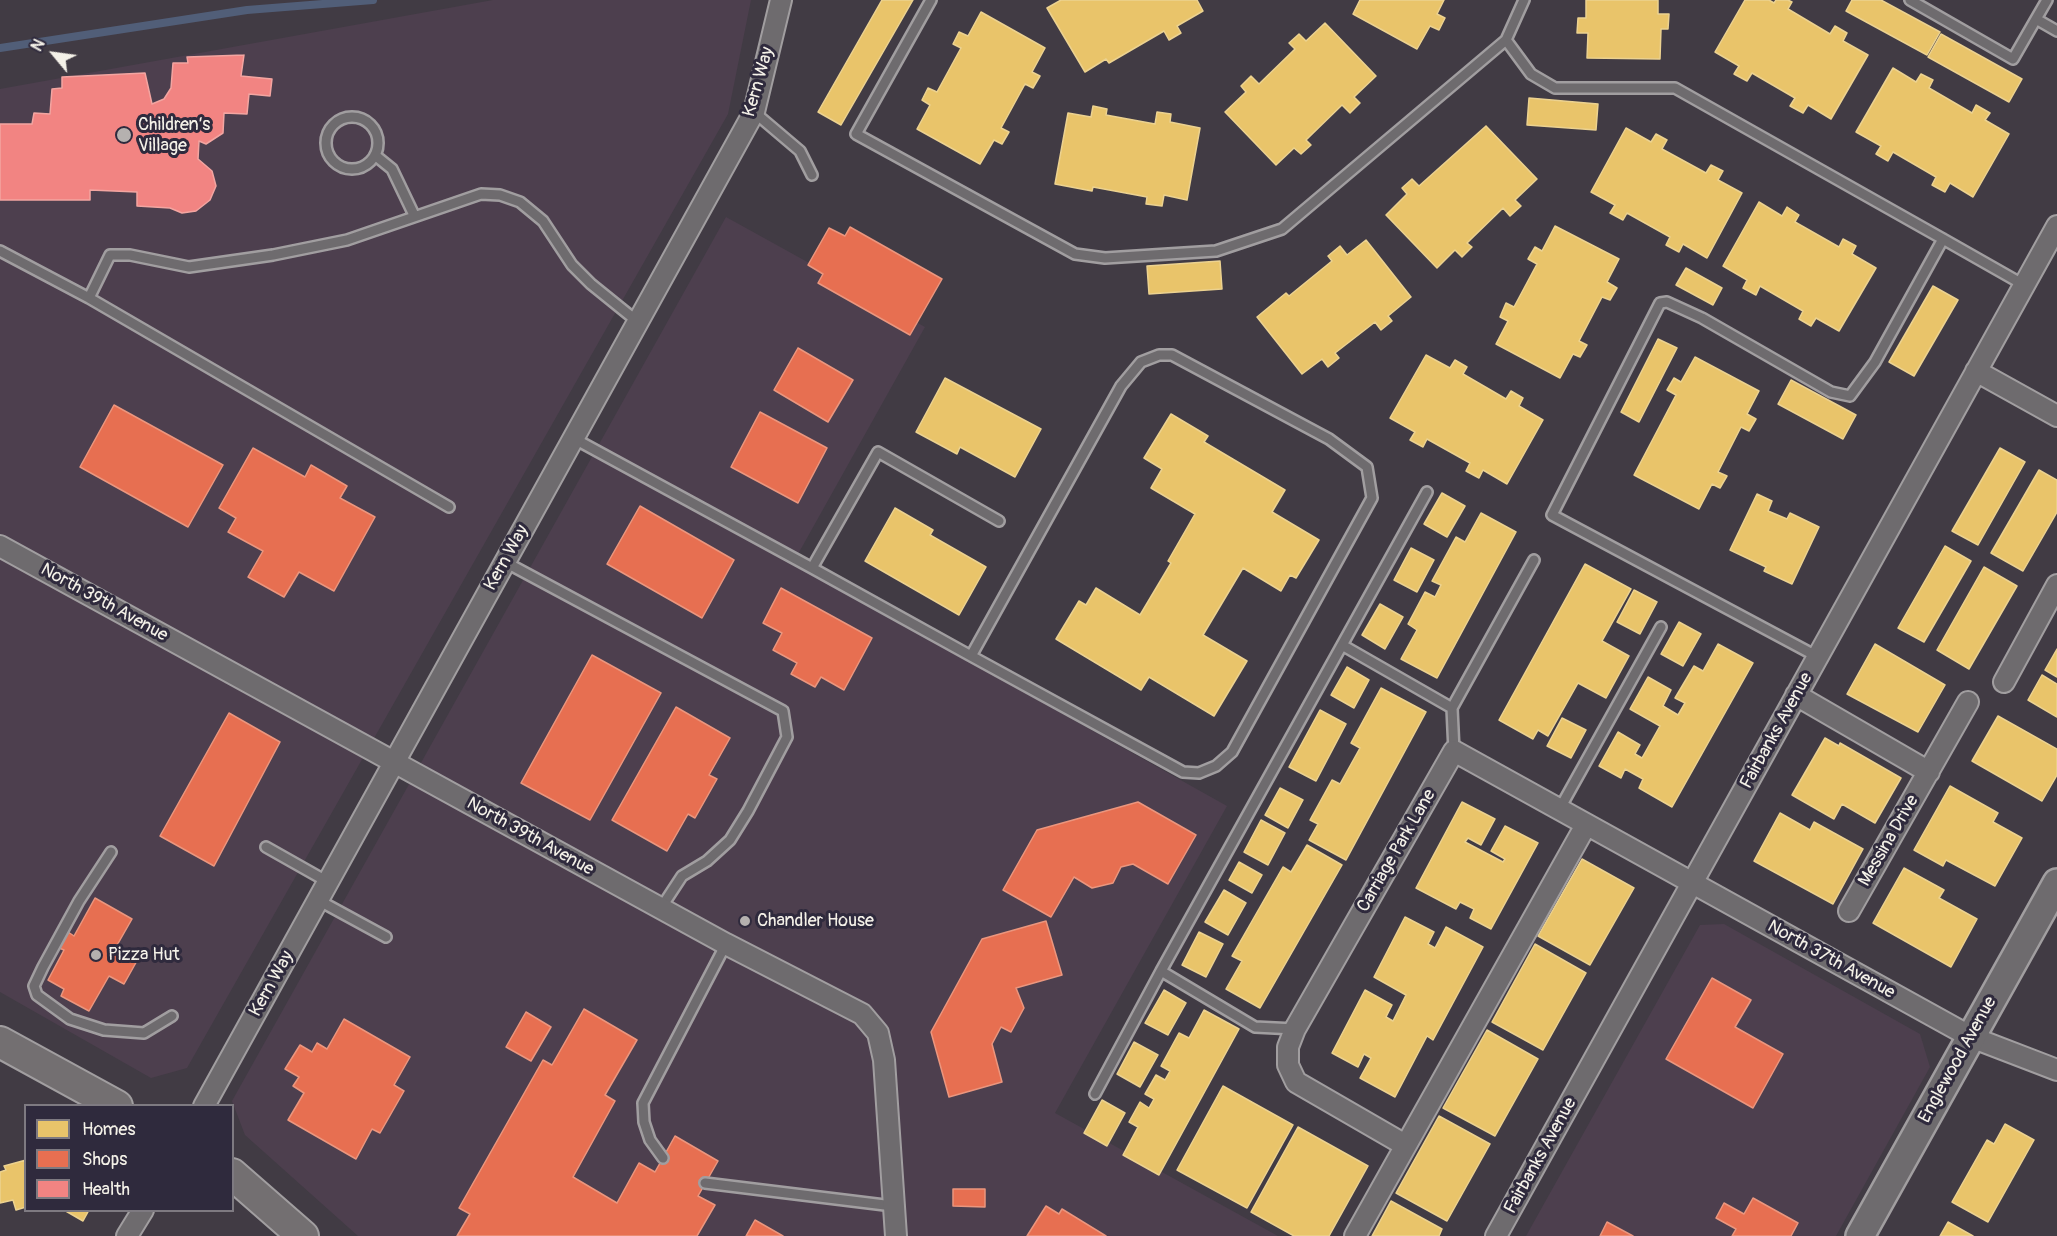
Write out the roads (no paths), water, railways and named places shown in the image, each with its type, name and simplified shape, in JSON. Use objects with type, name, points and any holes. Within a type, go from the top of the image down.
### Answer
[{"type":"main road","points":[[0,1042],[113,1104]]},
{"type":"main road","points":[[234,1176],[303,1236]]},
{"type":"street","name":"Kern Way","points":[[205,1104],[754,112],[781,0]]},
{"type":"street","name":"Fairbanks Avenue","points":[[1496,1236],[2057,226]]},
{"type":"street","points":[[1976,371],[2057,416]]},
{"type":"street","name":"North 39th Avenue","points":[[0,546],[726,944],[862,1014],[878,1033],[884,1060],[896,1236]]},
{"type":"street","points":[[2004,681],[2057,585]]},
{"type":"street","points":[[1796,695],[1929,772]]},
{"type":"street","name":"Messina Drive","points":[[1849,911],[1968,702]]},
{"type":"street","points":[[1454,751],[1692,884]]},
{"type":"street","name":"Carriage Park Lane","points":[[1405,1145],[1296,1082],[1288,1065],[1288,1047],[1295,1029],[1454,751]]},
{"type":"street","points":[[1355,1236],[1586,825]]},
{"type":"street","name":"Englewood Avenue","points":[[1860,1236],[2057,883]]},
{"type":"street","name":"North 37th Avenue","points":[[1692,884],[1971,1037],[2057,1070]]},
{"type":"street","points":[[127,1236],[141,1212]]},
{"type":"lane","points":[[931,0],[856,134],[1075,254],[1106,258],[1216,251],[1282,229],[1506,40],[1524,0]]},
{"type":"lane","points":[[1910,0],[2013,59],[2047,0]]},
{"type":"lane","points":[[2036,19],[2057,31]]},
{"type":"lane","points":[[1506,40],[1532,74],[1555,88],[1675,88],[2024,285]]},
{"type":"lane","points":[[754,112],[800,151],[812,175]]},
{"type":"lane","points":[[355,117],[365,120],[378,136],[376,156],[360,169],[340,167],[327,151],[329,131],[345,118],[355,117]]},
{"type":"lane","points":[[376,156],[392,169],[414,215]]},
{"type":"lane","points":[[89,298],[111,255],[130,255],[189,267],[273,255],[347,240],[480,194],[500,195],[520,202],[543,222],[572,265],[591,284],[638,322]]},
{"type":"lane","points":[[1818,657],[1552,515],[1660,303],[1667,302],[1702,318],[1831,392],[1850,396],[1875,362],[1942,239]]},
{"type":"lane","points":[[0,251],[89,298],[449,507]]},
{"type":"lane","points":[[573,438],[812,568],[971,656],[1183,772],[1199,773],[1216,766],[1232,752],[1372,498],[1367,467],[1329,439],[1172,355],[1159,355],[1141,362],[1121,386],[971,656]]},
{"type":"lane","points":[[812,568],[879,452],[999,521]]},
{"type":"lane","points":[[1095,1094],[1427,492]]},
{"type":"lane","points":[[1454,751],[1452,708],[1534,560]]},
{"type":"lane","points":[[505,562],[783,711],[787,737],[730,840],[707,861],[682,876],[661,908]]},
{"type":"lane","points":[[1559,810],[1661,627]]},
{"type":"lane","points":[[1342,645],[1452,708]]},
{"type":"lane","points":[[266,847],[328,882]]},
{"type":"lane","points":[[111,852],[79,901],[43,967],[34,986],[37,995],[70,1019],[104,1030],[144,1033],[172,1017]]},
{"type":"lane","points":[[318,900],[386,937]]},
{"type":"lane","points":[[663,1158],[650,1140],[644,1122],[643,1103],[726,944]]},
{"type":"lane","points":[[1161,971],[1255,1027],[1295,1029]]},
{"type":"lane","points":[[705,1183],[893,1206]]},
{"type":"waterway","points":[[0,48],[247,10],[373,0]]},
{"type":"place","name":"Children’s Village","points":[[124,135]]},
{"type":"place","name":"Chandler House","points":[[745,921]]},
{"type":"place","name":"Pizza Hut","points":[[96,955]]}]
